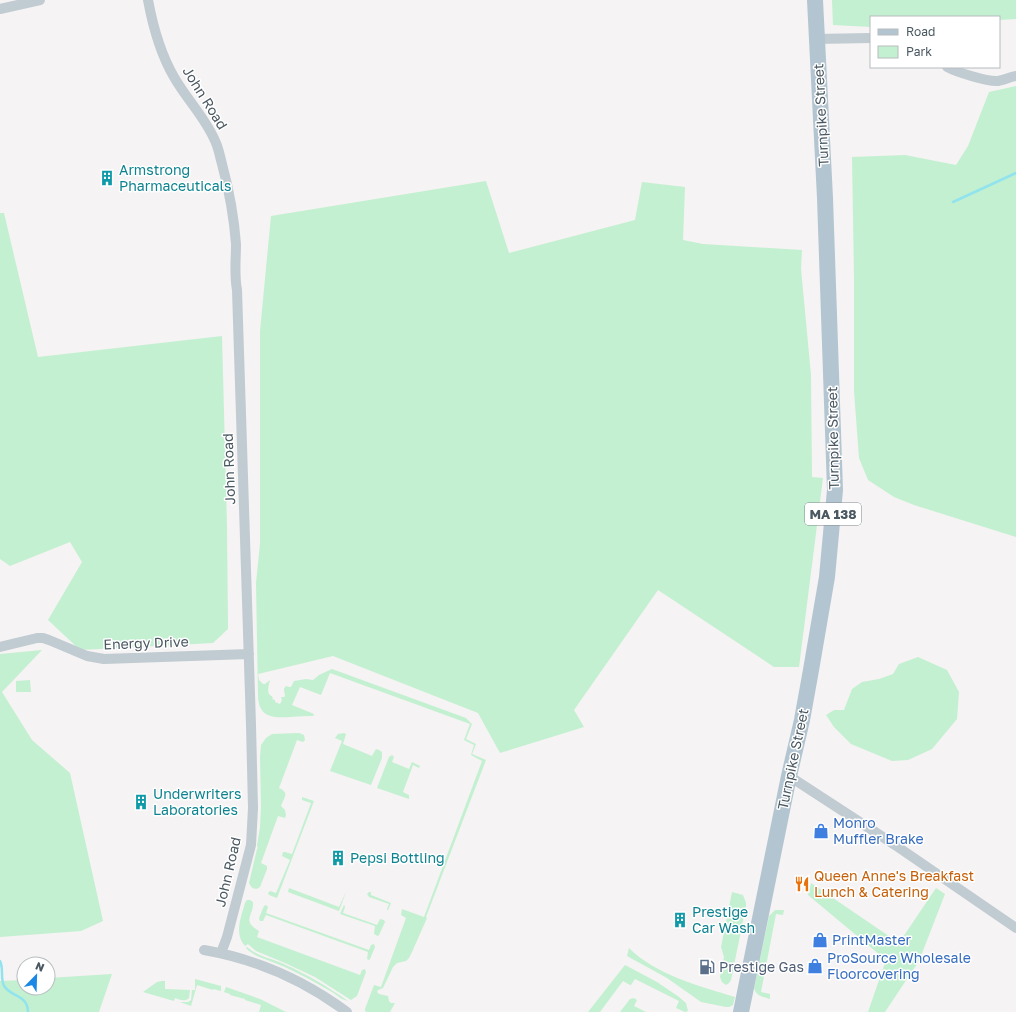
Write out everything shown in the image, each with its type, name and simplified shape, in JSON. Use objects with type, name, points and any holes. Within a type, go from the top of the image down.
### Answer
[{"type":"main road","name":"Turnpike Street","points":[[741,1012],[789,776],[802,720],[827,577],[835,490],[826,205],[815,0]]},
{"type":"street","points":[[0,9],[40,0]]},
{"type":"street","name":"John Road","points":[[148,0],[152,23],[162,55],[174,78],[208,125],[217,144],[233,208],[236,245],[235,279],[237,290],[253,801],[252,832],[247,859],[227,937],[221,953]]},
{"type":"street","points":[[816,39],[870,38]]},
{"type":"street","points":[[949,68],[977,78],[997,81],[1016,76]]},
{"type":"street","name":"Energy Drive","points":[[0,647],[37,638],[49,640],[87,656],[104,659],[249,654]]},
{"type":"street","points":[[789,776],[895,845],[1016,928]]},
{"type":"street","points":[[204,950],[221,953],[263,966],[285,975],[315,990],[347,1012]]},
{"type":"green space","points":[[832,0],[1016,0],[1016,19],[1000,20],[1000,16],[870,16],[870,27],[833,25]]},
{"type":"green space","points":[[1016,86],[1016,537],[914,505],[894,497],[868,480],[859,458],[854,391],[852,157],[905,155],[956,165],[968,146],[989,92]]},
{"type":"green space","points":[[486,181],[509,253],[635,220],[642,182],[685,187],[683,240],[703,244],[802,250],[801,269],[811,375],[812,477],[823,478],[799,667],[774,667],[658,590],[574,710],[584,727],[500,753],[478,713],[333,656],[258,674],[259,680],[263,684],[270,680],[268,689],[269,694],[273,697],[272,699],[275,700],[275,702],[280,704],[282,700],[281,697],[285,696],[284,690],[286,686],[291,687],[294,681],[306,679],[313,680],[319,675],[332,669],[466,718],[472,724],[466,739],[476,744],[472,754],[486,760],[426,917],[427,918],[412,952],[406,961],[397,963],[393,967],[383,988],[377,992],[388,996],[391,1003],[395,1003],[390,1012],[367,1012],[365,1009],[374,985],[381,987],[406,918],[401,915],[402,909],[424,917],[482,761],[471,755],[474,745],[464,740],[470,724],[330,673],[321,695],[300,687],[292,705],[314,714],[313,716],[273,717],[264,713],[261,709],[258,696],[256,583],[260,544],[260,331],[271,216]]},
{"type":"green space","points":[[0,213],[4,213],[38,357],[222,336],[228,629],[213,643],[80,650],[48,620],[82,562],[70,542],[10,566],[0,559]]},
{"type":"green space","points":[[42,650],[2,692],[32,740],[70,773],[103,921],[81,931],[0,937],[0,654]]},
{"type":"green space","points":[[918,657],[947,670],[959,692],[957,719],[932,749],[908,760],[892,761],[851,744],[834,727],[826,715],[834,710],[844,710],[852,689],[862,682],[879,679],[893,674],[899,664]]},
{"type":"green space","points":[[30,680],[31,692],[16,692],[16,681]]},
{"type":"green space","points":[[299,733],[304,735],[305,740],[303,742],[297,740],[279,788],[285,794],[285,798],[281,806],[285,810],[286,815],[285,818],[278,816],[261,863],[267,866],[267,869],[260,887],[255,889],[252,888],[249,883],[258,848],[260,827],[261,745],[266,738],[272,734]]},
{"type":"green space","points":[[338,734],[346,734],[343,744],[372,756],[376,749],[382,752],[382,758],[371,785],[330,771],[342,741],[335,738]]},
{"type":"green space","points":[[392,755],[394,757],[392,762],[409,769],[412,762],[420,766],[419,768],[413,765],[403,792],[409,795],[409,799],[377,788],[389,757]]},
{"type":"green space","points":[[302,797],[314,801],[277,898],[269,895],[268,893],[270,891],[276,893],[290,860],[282,856],[283,852],[292,854],[311,803],[302,800]]},
{"type":"green space","points":[[811,883],[899,943],[936,888],[945,894],[919,961],[885,1012],[868,1012],[886,960],[808,895]]},
{"type":"green space","points":[[289,888],[339,907],[346,892],[339,911],[288,892]]},
{"type":"green space","points":[[371,892],[371,895],[391,903],[388,910],[389,904],[369,897],[367,894]]},
{"type":"green space","points":[[732,892],[743,895],[746,906],[731,980],[726,985],[722,982],[720,977],[724,957],[721,947]]},
{"type":"green space","points":[[247,900],[253,902],[249,921],[259,931],[257,937],[360,975],[362,970],[365,969],[366,972],[357,996],[351,1000],[315,977],[256,951],[248,944],[245,946],[240,936],[239,925]]},
{"type":"green space","points":[[266,905],[268,907],[266,913],[369,950],[371,945],[374,944],[375,947],[370,959],[367,959],[368,952],[266,915],[263,921],[260,921],[259,918],[264,906]]},
{"type":"green space","points":[[344,905],[345,907],[343,913],[377,925],[380,919],[384,920],[385,922],[379,935],[374,934],[375,926],[340,914]]},
{"type":"green space","points":[[775,910],[784,910],[783,915],[776,914],[761,992],[770,994],[770,999],[762,997],[755,991],[754,988],[769,916]]},
{"type":"green space","points":[[247,947],[266,958],[302,973],[348,1001],[285,967],[257,956],[249,951],[246,948]]},
{"type":"green space","points":[[629,948],[652,966],[693,984],[735,997],[733,1005],[726,1007],[701,1002],[667,978],[627,956]]},
{"type":"green space","points":[[625,965],[657,982],[679,997],[686,1003],[688,1011],[685,1012],[676,1008],[679,1001],[635,979],[631,985],[623,981],[600,1012],[588,1012]]},
{"type":"green space","points":[[112,974],[99,1012],[0,1012],[0,981],[16,980],[16,996],[56,996],[56,978]]},
{"type":"green space","points":[[195,979],[221,986],[221,991],[197,985],[191,1006],[180,1002],[188,1002],[191,1000],[192,990],[195,990]]},
{"type":"green space","points":[[165,981],[165,989],[190,990],[189,998],[181,1000],[175,998],[174,1001],[143,992],[157,982]]},
{"type":"green space","points":[[226,987],[260,999],[286,1012],[259,1012],[261,1005],[224,992]]},
{"type":"green space","points":[[634,998],[637,1000],[634,1006],[646,1012],[620,1012],[630,999]]},
{"type":"waterway","points":[[953,202],[1016,173]]},
{"type":"waterway","points":[[0,961],[4,986],[7,990],[25,1002],[28,1012]]},
{"type":"place","name":"Armstrong Pharmaceuticals","points":[[107,178]]},
{"type":"place","name":"Underwriters Laboratories","points":[[141,802]]},
{"type":"place","name":"Monro Muffler Brake","points":[[821,831]]},
{"type":"place","name":"Pepsi Bottling","points":[[338,858]]},
{"type":"place","name":"Queen Anne's Breakfast Lunch & Catering","points":[[802,884]]},
{"type":"place","name":"Prestige Car Wash","points":[[680,920]]},
{"type":"place","name":"PrintMaster","points":[[820,940]]},
{"type":"place","name":"ProSource Wholesale Floorcovering","points":[[815,966]]},
{"type":"place","name":"Prestige Gas","points":[[707,967]]}]
